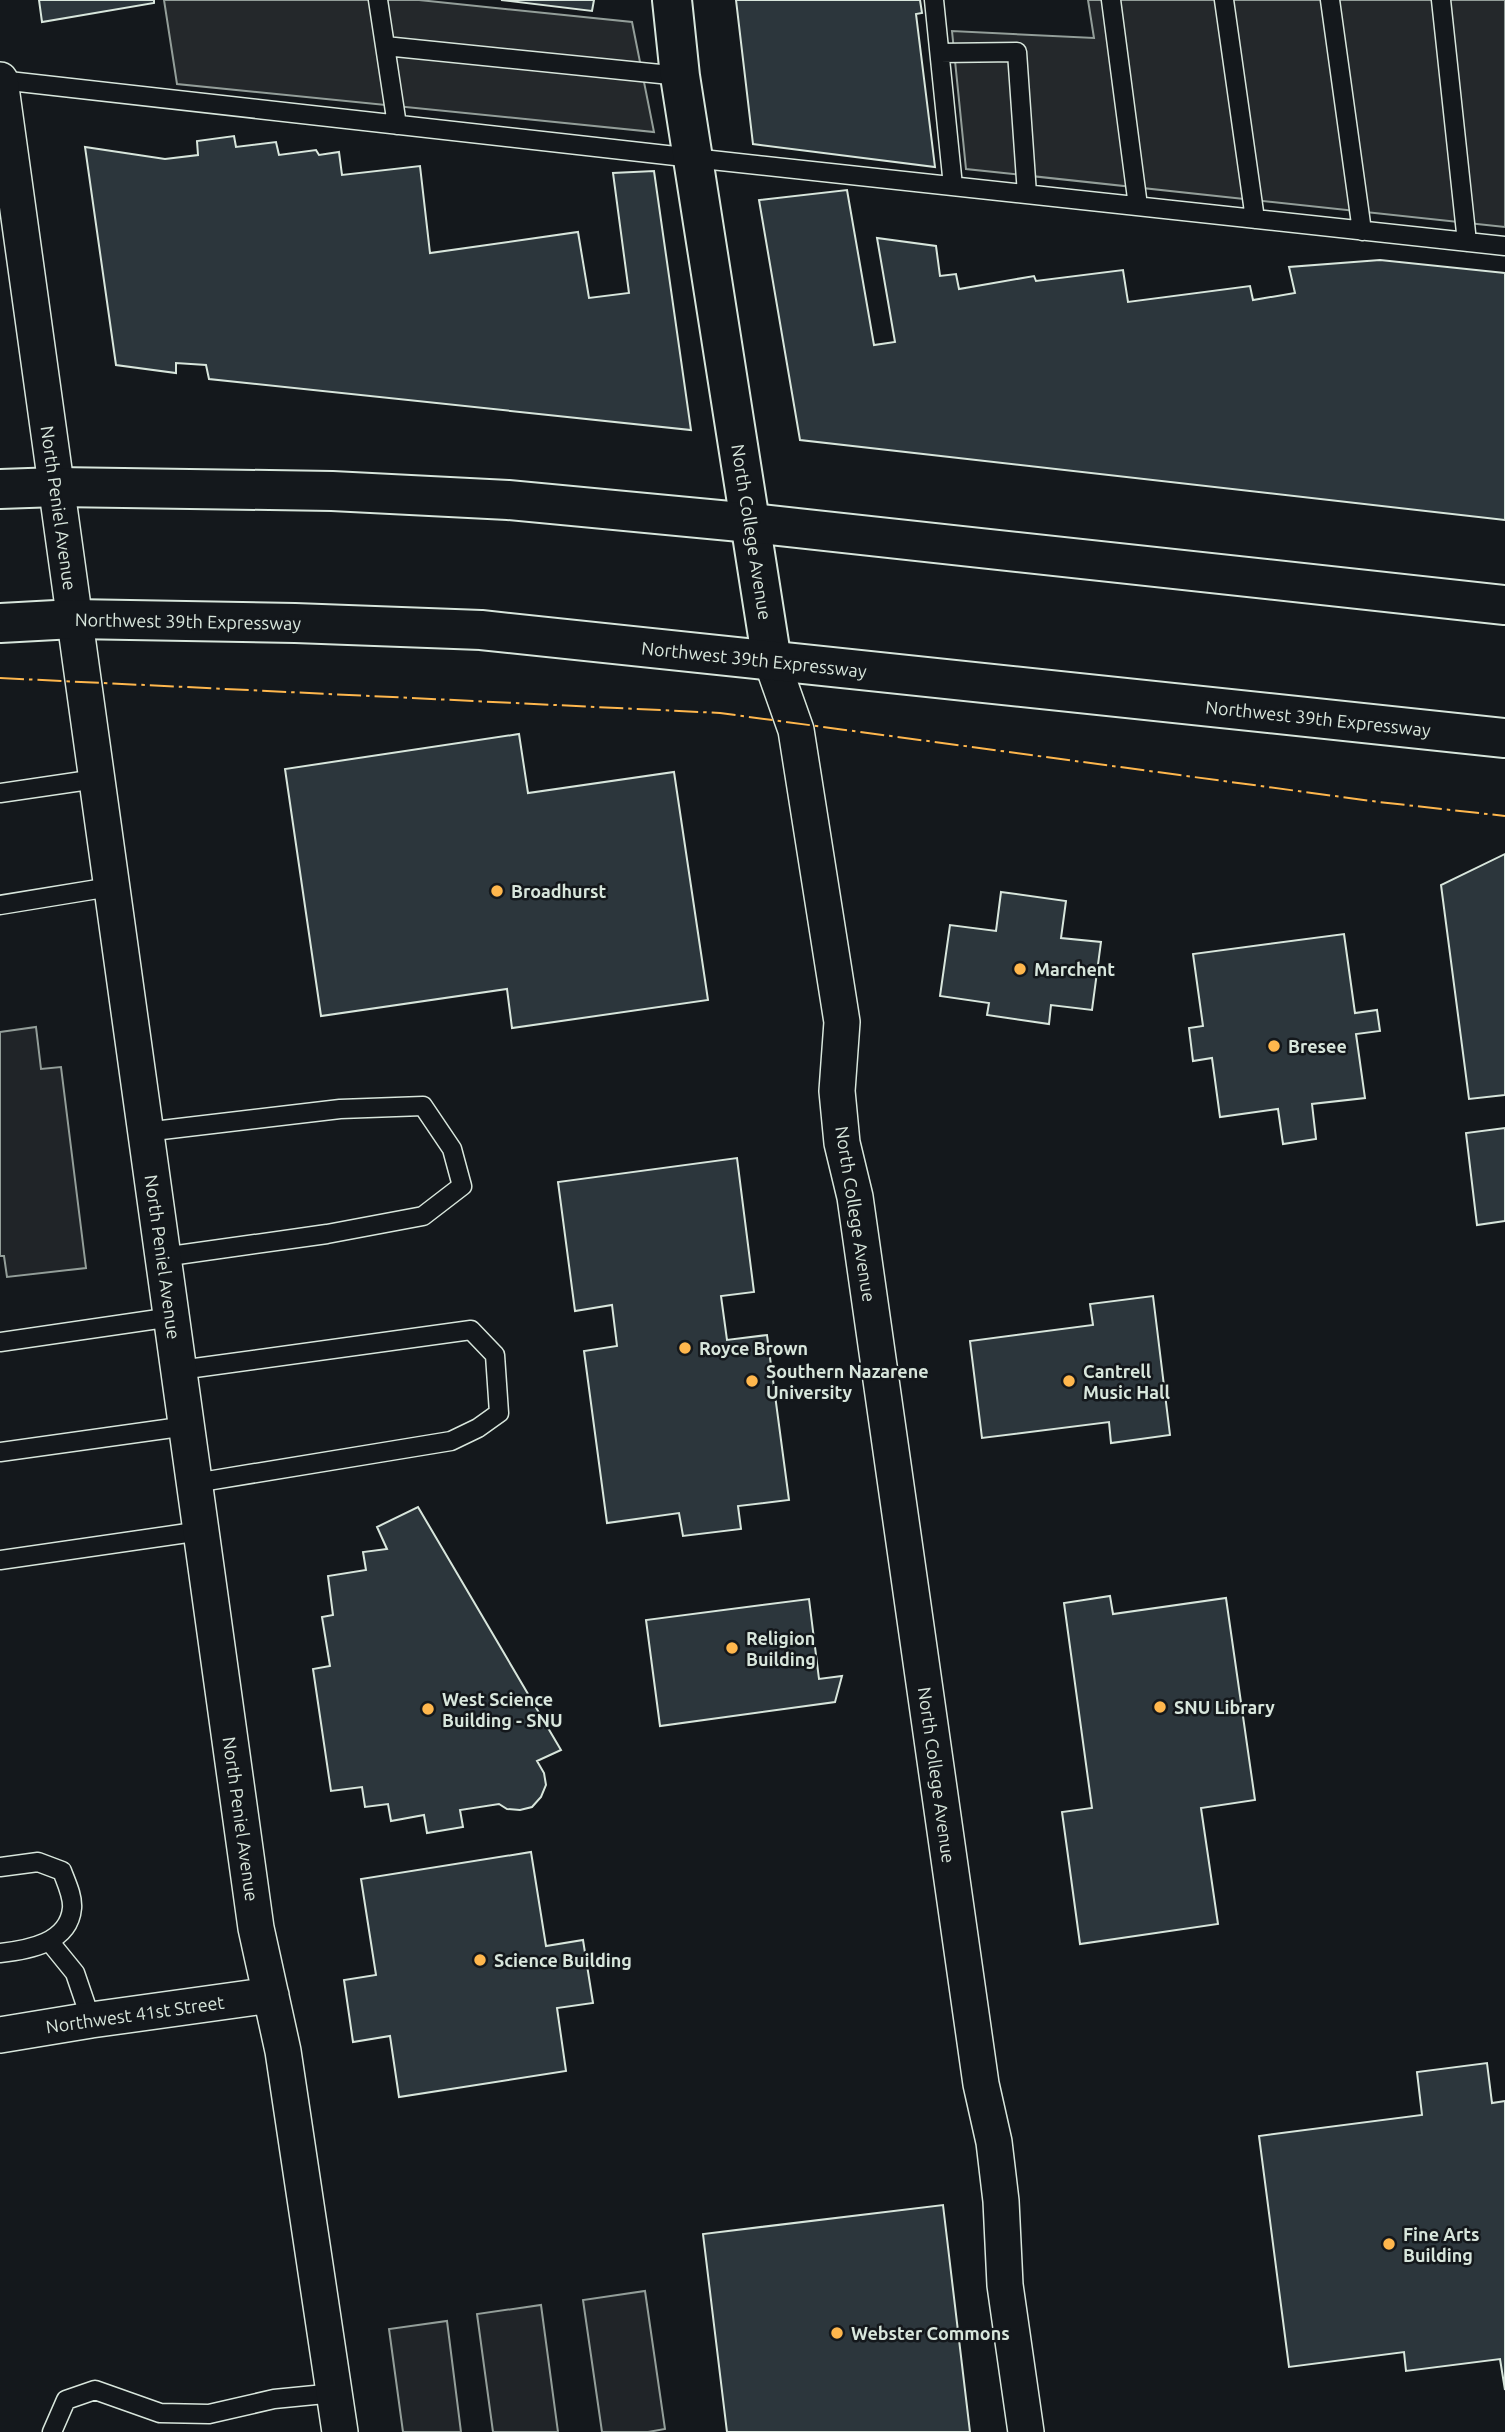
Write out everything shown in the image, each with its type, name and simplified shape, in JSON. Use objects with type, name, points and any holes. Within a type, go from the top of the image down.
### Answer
[{"type":"main road","name":"North College Avenue","points":[[672,0],[680,76],[772,662]]},
{"type":"main road","points":[[0,489],[57,487],[332,491],[508,500],[751,523],[1505,606]]},
{"type":"main road","name":"Northwest 39th Expressway","points":[[0,623],[74,619],[481,630],[1505,738]]},
{"type":"street","name":"North Peniel Avenue","points":[[0,80],[256,1928],[283,2051],[340,2432]]},
{"type":"street","name":"North College Avenue","points":[[772,662],[796,730],[842,1022],[837,1091],[842,1143],[855,1197],[981,2084],[994,2143],[1001,2201],[1005,2286],[1026,2432]]},
{"type":"street","name":"Northwest 41st Street","points":[[0,2035],[271,1995]]},
{"type":"lane","points":[[378,0],[397,125]]},
{"type":"lane","points":[[934,0],[953,186]]},
{"type":"lane","points":[[1111,0],[1138,206]]},
{"type":"lane","points":[[1224,0],[1255,219]]},
{"type":"lane","points":[[1330,0],[1362,231]]},
{"type":"lane","points":[[1441,0],[1467,242]]},
{"type":"lane","points":[[385,46],[680,76]]},
{"type":"lane","points":[[940,54],[1017,52],[1027,194]]},
{"type":"lane","points":[[0,80],[1505,246]]},
{"type":"lane","points":[[0,793],[96,779]]},
{"type":"lane","points":[[0,905],[110,887]]},
{"type":"lane","points":[[145,1132],[340,1109],[423,1106],[452,1149],[462,1186],[423,1216],[327,1234],[163,1257]]},
{"type":"lane","points":[[0,1342],[172,1317]]},
{"type":"lane","points":[[180,1370],[471,1330],[495,1355],[499,1413],[478,1428],[451,1441],[195,1483]]},
{"type":"lane","points":[[0,1452],[187,1426]]},
{"type":"lane","points":[[0,1560],[201,1531]]},
{"type":"lane","points":[[0,1867],[38,1862],[62,1871],[72,1908],[64,1929],[49,1941],[22,1951],[0,1953]]},
{"type":"lane","points":[[49,1941],[75,1973],[91,2020]]},
{"type":"lane","points":[[52,2432],[66,2400],[95,2390],[160,2413],[209,2414],[274,2399],[335,2393]]},
{"type":"shaded area","points":[[164,0],[419,0],[632,22],[654,132],[177,84]]},
{"type":"shaded area","points":[[1088,0],[1505,0],[1505,227],[966,169],[952,31],[1094,38]]},
{"type":"shaded area","points":[[36,1027],[41,1069],[61,1067],[86,1268],[7,1277],[4,1256],[0,1256],[0,1032]]},
{"type":"shaded area","points":[[645,2291],[665,2429],[648,2432],[602,2432],[583,2300]]},
{"type":"shaded area","points":[[541,2305],[558,2432],[493,2432],[477,2314]]},
{"type":"shaded area","points":[[447,2321],[461,2432],[403,2432],[389,2329]]},
{"type":"building","points":[[39,0],[154,0],[154,3],[42,22]]},
{"type":"building","points":[[501,0],[594,0],[592,11]]},
{"type":"building","points":[[736,0],[920,0],[922,13],[916,14],[935,167],[753,144]]},
{"type":"building","points":[[234,136],[236,147],[276,142],[279,155],[316,150],[319,155],[339,152],[342,175],[420,166],[430,253],[578,232],[589,298],[629,293],[613,173],[654,171],[691,430],[209,379],[206,365],[176,363],[176,373],[116,365],[85,147],[165,159],[198,155],[197,141]]},
{"type":"building","points":[[847,190],[874,345],[895,342],[877,238],[936,246],[940,276],[956,274],[959,289],[1034,276],[1036,281],[1123,270],[1128,302],[1250,286],[1253,300],[1295,293],[1289,267],[1380,260],[1505,273],[1505,520],[800,440],[759,200]]},
{"type":"building","name":"Broadhurst","points":[[519,734],[528,793],[674,772],[708,1000],[512,1028],[507,989],[321,1016],[285,769]]},
{"type":"building","points":[[1505,854],[1505,1095],[1469,1099],[1441,885]]},
{"type":"building","name":"Marchent","points":[[1001,892],[1066,901],[1061,938],[1101,942],[1092,1010],[1051,1005],[1049,1024],[987,1015],[989,1003],[940,996],[950,925],[996,931]]},
{"type":"building","name":"Bresee","points":[[1344,934],[1355,1013],[1377,1010],[1380,1031],[1356,1034],[1365,1098],[1312,1104],[1316,1139],[1283,1144],[1278,1109],[1220,1117],[1212,1058],[1193,1061],[1189,1028],[1203,1026],[1193,954]]},
{"type":"building","points":[[1505,1128],[1505,1221],[1477,1225],[1466,1133]]},
{"type":"building","name":"Royce Brown","points":[[737,1158],[754,1292],[721,1296],[727,1340],[767,1335],[789,1500],[738,1506],[741,1529],[683,1536],[679,1513],[607,1523],[584,1351],[617,1346],[612,1305],[575,1311],[558,1182]]},
{"type":"building","name":"Cantrell Music Hall","points":[[1153,1296],[1170,1435],[1111,1443],[1109,1422],[982,1438],[970,1341],[1093,1325],[1090,1304]]},
{"type":"building","name":"West Science Building - SNU","points":[[418,1507],[561,1750],[537,1761],[544,1773],[546,1785],[541,1797],[532,1807],[507,1809],[499,1804],[460,1810],[463,1827],[427,1833],[424,1815],[391,1821],[388,1804],[365,1807],[362,1787],[331,1791],[313,1669],[330,1666],[322,1617],[333,1615],[328,1576],[366,1570],[363,1552],[387,1549],[377,1527]]},
{"type":"building","name":"SNU Library","points":[[1110,1596],[1113,1614],[1226,1598],[1255,1800],[1201,1808],[1218,1924],[1080,1944],[1062,1812],[1092,1808],[1064,1603]]},
{"type":"building","name":"Religion Building","points":[[809,1599],[819,1679],[842,1676],[835,1702],[660,1726],[646,1620]]},
{"type":"building","name":"Science Building","points":[[531,1852],[546,1946],[583,1940],[593,2003],[557,2008],[566,2071],[399,2097],[390,2036],[353,2042],[344,1980],[376,1975],[361,1879]]},
{"type":"building","name":"Fine Arts Building","points":[[1487,2063],[1492,2103],[1505,2101],[1505,2390],[1500,2359],[1406,2371],[1404,2352],[1289,2367],[1259,2136],[1422,2115],[1417,2072]]},
{"type":"building","name":"Webster Commons","points":[[943,2205],[970,2432],[727,2432],[703,2234]]},
{"type":"power","points":[[0,678],[720,713],[1379,802],[1505,816]]},
{"type":"place","name":"Broadhurst","points":[[497,891]]},
{"type":"place","name":"Marchent","points":[[1020,969]]},
{"type":"place","name":"Bresee","points":[[1274,1046]]},
{"type":"place","name":"Royce Brown","points":[[685,1348]]},
{"type":"place","name":"Southern Nazarene University","points":[[752,1381]]},
{"type":"place","name":"Cantrell Music Hall","points":[[1069,1381]]},
{"type":"place","name":"Religion Building","points":[[732,1648]]},
{"type":"place","name":"SNU Library","points":[[1160,1707]]},
{"type":"place","name":"West Science Building - SNU","points":[[428,1709]]},
{"type":"place","name":"Science Building","points":[[480,1960]]},
{"type":"place","name":"Fine Arts Building","points":[[1389,2244]]},
{"type":"place","name":"Webster Commons","points":[[837,2333]]}]
